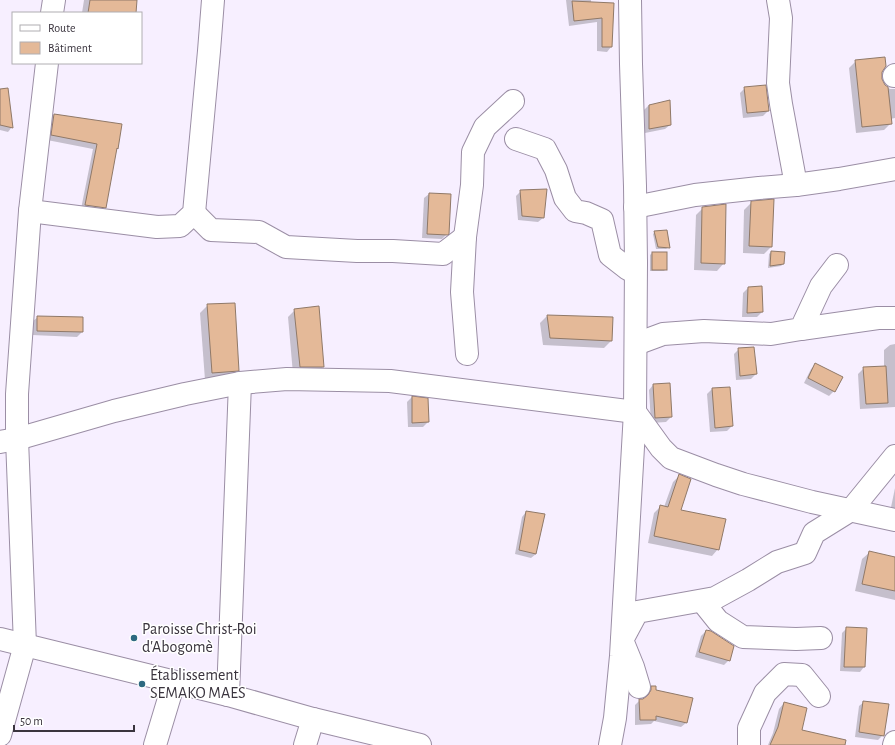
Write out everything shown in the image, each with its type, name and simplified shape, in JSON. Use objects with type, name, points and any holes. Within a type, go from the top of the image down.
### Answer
[{"type":"street","points":[[52,12],[54,0]]},
{"type":"street","points":[[30,211],[157,226],[180,226],[194,213],[213,0]]},
{"type":"street","points":[[610,745],[615,718],[622,640],[635,412],[636,263],[630,0]]},
{"type":"street","points":[[778,0],[781,18],[778,82],[796,185]]},
{"type":"street","points":[[0,735],[25,644],[8,441],[17,394],[30,211],[47,64]]},
{"type":"street","points":[[467,354],[462,292],[465,237],[472,185],[473,152],[485,127],[513,101]]},
{"type":"street","points":[[516,139],[545,149],[556,170],[566,198],[575,210],[602,220],[610,255],[628,269],[636,263]]},
{"type":"street","points":[[635,207],[694,195],[796,185],[895,169]]},
{"type":"street","points":[[194,213],[211,230],[259,232],[286,247],[443,254],[465,237]]},
{"type":"street","points":[[801,329],[822,286],[837,265]]},
{"type":"street","points":[[636,344],[663,334],[704,331],[771,334],[878,318],[895,318]]},
{"type":"street","points":[[8,441],[114,411],[184,394],[240,383],[287,379],[390,381],[635,412],[661,448],[671,458],[743,484],[812,502],[895,520]]},
{"type":"street","points":[[228,695],[240,383]]},
{"type":"street","points":[[639,687],[622,640],[636,612],[715,598],[777,562],[805,553],[814,533],[851,510],[895,456]]},
{"type":"street","points":[[702,601],[718,621],[743,637],[796,639],[821,638]]},
{"type":"street","points":[[0,639],[228,695],[313,719],[420,745]]},
{"type":"street","points":[[749,745],[750,728],[764,693],[784,674],[802,675],[819,696]]},
{"type":"street","points":[[155,745],[174,682]]},
{"type":"street","points":[[305,745],[313,719]]},
{"type":"building","points":[[90,0],[137,0],[136,12],[88,12]]},
{"type":"building","points":[[572,1],[614,3],[612,47],[602,47],[602,18],[574,21]]},
{"type":"building","points":[[885,57],[886,66],[882,72],[882,79],[888,87],[892,124],[862,127],[855,60]]},
{"type":"building","points":[[766,85],[769,111],[747,113],[744,87]]},
{"type":"building","points":[[8,88],[13,128],[0,125],[0,89]]},
{"type":"building","points":[[670,100],[671,125],[649,129],[649,105]]},
{"type":"building","points":[[54,114],[122,124],[106,208],[85,205],[97,144],[51,135]]},
{"type":"building","points":[[547,189],[544,218],[522,216],[520,190]]},
{"type":"building","points":[[429,193],[451,194],[448,235],[427,234]]},
{"type":"building","points":[[774,199],[772,247],[749,246],[751,201]]},
{"type":"building","points":[[726,204],[725,264],[701,263],[702,207]]},
{"type":"building","points":[[667,230],[670,248],[658,247],[654,231]]},
{"type":"building","points":[[771,251],[785,252],[784,264],[770,266]]},
{"type":"building","points":[[652,252],[667,252],[667,270],[652,270]]},
{"type":"building","points":[[762,286],[763,312],[747,313],[748,287]]},
{"type":"building","points":[[235,303],[239,371],[212,373],[207,304]]},
{"type":"building","points":[[319,306],[324,367],[300,367],[294,309]]},
{"type":"building","points":[[547,315],[613,317],[612,341],[550,338]]},
{"type":"building","points":[[37,316],[83,317],[83,332],[37,331]]},
{"type":"building","points":[[754,347],[757,374],[740,376],[738,348]]},
{"type":"building","points":[[815,363],[843,377],[835,392],[808,378]]},
{"type":"building","points":[[886,366],[888,403],[866,404],[863,367]]},
{"type":"building","points":[[670,383],[672,417],[655,418],[653,384]]},
{"type":"building","points":[[730,387],[733,426],[715,428],[712,388]]},
{"type":"building","points":[[412,396],[428,398],[429,422],[412,423]]},
{"type":"building","points":[[679,474],[691,479],[681,510],[726,519],[719,550],[654,536],[660,505],[668,507]]},
{"type":"building","points":[[526,511],[545,514],[536,554],[519,550]]},
{"type":"building","points":[[869,551],[895,557],[895,591],[862,584]]},
{"type":"building","points":[[846,627],[867,628],[865,667],[844,667]]},
{"type":"building","points":[[706,630],[711,631],[734,646],[730,661],[699,652]]},
{"type":"building","points":[[651,686],[656,686],[656,690],[693,698],[687,723],[656,716],[656,720],[640,720],[639,699],[643,699],[648,695],[651,690]]},
{"type":"building","points":[[863,701],[889,704],[884,736],[859,732]]},
{"type":"building","points":[[784,702],[807,708],[802,730],[846,740],[845,745],[770,745],[778,727]]},
{"type":"place","name":"Paroisse Christ-Roi d'Abogomè","points":[[134,638]]},
{"type":"place","name":"Établissement SEMAKO MAES","points":[[142,684]]}]
